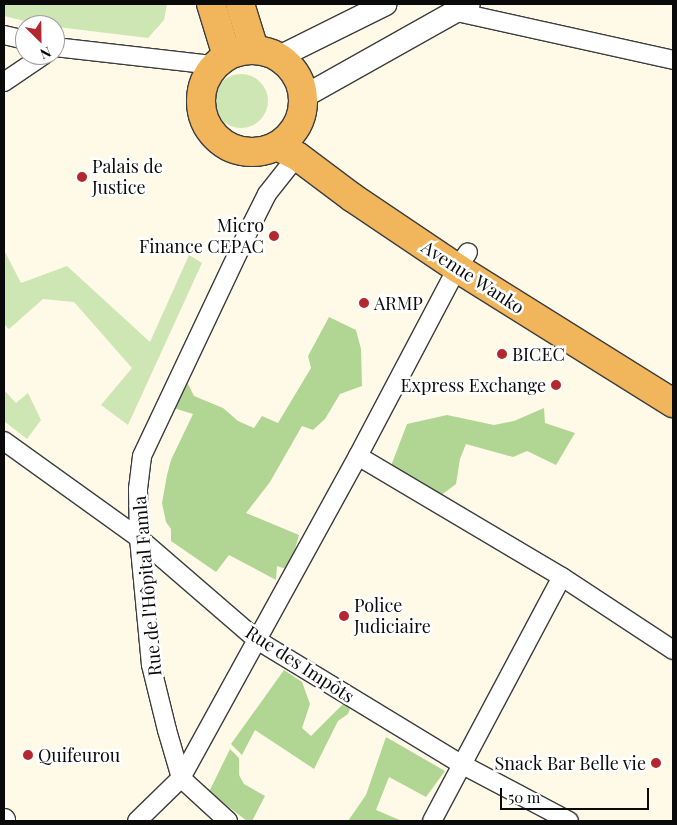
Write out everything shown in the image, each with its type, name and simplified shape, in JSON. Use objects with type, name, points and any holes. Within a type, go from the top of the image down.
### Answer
[{"type":"highway","points":[[211,4],[221,60]]},
{"type":"highway","points":[[240,4],[266,53],[296,74],[303,97],[299,121],[289,144],[262,151],[245,152],[230,148],[211,132],[201,111],[200,94],[205,78],[221,60],[266,53]]},
{"type":"highway","name":"Avenue Wanko","points":[[289,144],[353,198],[463,260],[673,384]]},
{"type":"highway","name":"Avenue Wanko","points":[[463,260],[673,403]]},
{"type":"street","points":[[266,53],[386,4]]},
{"type":"street","points":[[303,97],[463,8],[673,60]]},
{"type":"street","points":[[65,50],[221,60]]},
{"type":"street","points":[[4,82],[29,65]]},
{"type":"street","name":"Rue de l'Hôpital Famla","points":[[181,778],[151,665],[140,538],[138,489],[142,456],[289,144]]},
{"type":"street","points":[[137,821],[181,778],[258,640],[463,260]]},
{"type":"street","name":"Rue des Impôts","points":[[4,441],[140,538],[258,640],[461,764],[569,821]]},
{"type":"street","points":[[358,456],[562,577],[673,650]]},
{"type":"street","points":[[432,821],[562,577]]},
{"type":"street","points":[[181,778],[228,821]]},
{"type":"green space","points":[[4,4],[167,4],[164,20],[148,38],[65,28],[65,15],[15,15],[15,19],[4,16]]},
{"type":"green space","points":[[241,74],[251,76],[260,82],[266,91],[268,101],[266,111],[260,120],[251,126],[241,128],[231,126],[222,120],[216,111],[214,101],[216,91],[222,82],[231,76]]},
{"type":"green space","points":[[4,250],[21,283],[67,266],[150,342],[189,255],[202,263],[128,425],[101,405],[132,368],[74,302],[43,299],[9,329],[4,324]]},
{"type":"green space","points":[[329,317],[356,330],[361,349],[362,386],[340,394],[325,419],[313,430],[302,426],[270,482],[246,513],[299,535],[289,570],[277,566],[276,580],[229,555],[216,572],[171,541],[171,529],[166,522],[162,503],[171,460],[193,414],[167,406],[183,374],[194,396],[223,408],[238,421],[254,428],[262,416],[278,423],[311,368],[308,356]]},
{"type":"green space","points":[[4,390],[16,403],[28,393],[41,420],[27,439],[4,421]]},
{"type":"green space","points":[[544,408],[545,423],[575,433],[556,465],[527,451],[513,457],[466,444],[460,459],[456,484],[440,496],[389,471],[407,424],[447,415],[494,425],[514,421]]},
{"type":"green space","points":[[284,670],[302,682],[310,704],[302,728],[311,736],[343,704],[350,709],[348,714],[338,721],[314,769],[255,730],[242,755],[231,744]]},
{"type":"green space","points":[[386,737],[445,771],[426,797],[389,777],[376,810],[402,821],[348,821],[366,795]]},
{"type":"green space","points":[[230,749],[239,758],[239,775],[244,784],[265,796],[252,821],[247,821],[209,792]]},
{"type":"place","name":"Palais de Justice","points":[[82,177]]},
{"type":"place","name":"Micro Finance CEPAC","points":[[274,236]]},
{"type":"place","name":"ARMP","points":[[364,303]]},
{"type":"place","name":"BICEC","points":[[502,354]]},
{"type":"place","name":"Express Exchange","points":[[556,385]]},
{"type":"place","name":"Police Judiciaire","points":[[344,616]]},
{"type":"place","name":"Quifeurou","points":[[28,755]]},
{"type":"place","name":"Snack Bar Belle vie","points":[[656,763]]}]
